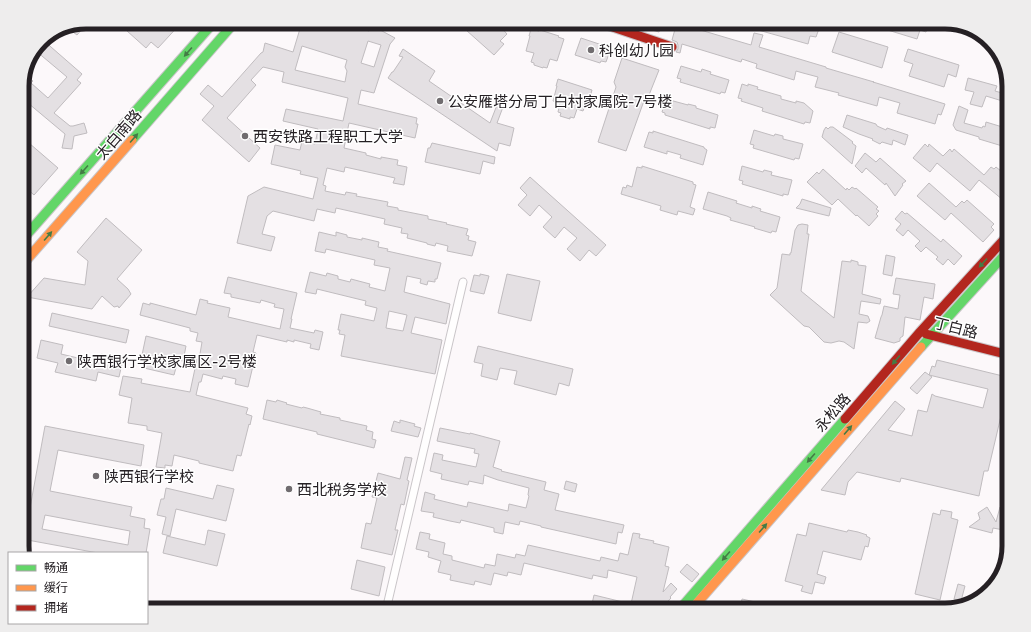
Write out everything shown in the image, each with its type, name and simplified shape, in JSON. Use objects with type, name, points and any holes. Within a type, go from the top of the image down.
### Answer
[{"type":"street","name":"太白南路","points":[[29,232],[208,29]]},
{"type":"street","name":"太白南路","points":[[29,257],[229,29]]},
{"type":"street","points":[[619,29],[672,47]]},
{"type":"street","name":"永松路","points":[[685,603],[920,332],[1002,242]]},
{"type":"street","name":"永松路","points":[[697,603],[931,336],[1002,258]]},
{"type":"street","points":[[388,603],[463,282]]},
{"type":"street","name":"丁白路","points":[[920,332],[1002,353]]},
{"type":"shaded area","points":[[29,389],[31,389],[29,399]]},
{"type":"building","points":[[82,29],[77,35],[72,31]]},
{"type":"building","points":[[125,29],[176,29],[158,48],[151,42],[146,48]]},
{"type":"building","points":[[300,29],[362,29],[369,31],[370,29],[378,29],[395,38],[390,44],[374,93],[361,90],[358,104],[417,118],[416,124],[418,124],[415,138],[349,123],[344,148],[366,153],[366,155],[381,159],[381,157],[398,160],[397,165],[407,167],[404,185],[393,183],[395,178],[345,167],[344,172],[327,168],[323,185],[326,186],[325,191],[345,195],[346,192],[357,194],[356,196],[388,202],[387,206],[398,208],[398,210],[428,216],[428,219],[468,229],[466,235],[469,236],[468,240],[476,242],[472,256],[447,251],[448,246],[436,243],[435,246],[407,238],[408,234],[401,233],[402,228],[384,224],[385,219],[336,208],[335,213],[317,209],[314,221],[273,211],[267,216],[262,234],[275,237],[271,251],[237,243],[248,196],[264,187],[313,199],[318,178],[300,174],[301,171],[271,164],[275,145],[300,150],[302,141],[315,144],[318,129],[283,121],[286,109],[343,121],[348,98],[282,82],[284,72],[263,67],[251,80],[256,85],[227,118],[260,148],[249,162],[202,120],[214,106],[200,94],[208,85],[222,97],[263,52],[265,43],[293,52]],"holes":[[[368,41],[381,45],[374,67],[361,63]],[[302,46],[347,60],[345,67],[347,71],[345,82],[295,70]]]},
{"type":"building","points":[[465,29],[503,29],[507,34],[500,41],[504,44],[494,55]]},
{"type":"building","points":[[531,29],[540,30],[564,39],[557,61],[550,59],[547,68],[534,65],[534,63],[531,62],[534,53],[526,51]]},
{"type":"building","points":[[648,29],[660,29],[659,32]]},
{"type":"building","points":[[675,29],[697,29],[751,45],[754,33],[763,35],[759,47],[945,104],[941,115],[938,114],[935,124],[897,113],[900,103],[879,97],[877,106],[838,95],[839,93],[815,87],[818,77],[796,71],[794,80],[756,68],[757,64],[742,59],[741,62],[682,44],[680,53],[676,52],[678,49],[677,42],[672,40]]},
{"type":"building","points":[[819,29],[816,37],[810,36],[808,44],[758,30]]},
{"type":"building","points":[[884,29],[927,29],[926,32],[920,30],[917,39]]},
{"type":"building","points":[[839,32],[888,47],[882,68],[832,52]]},
{"type":"building","points":[[581,38],[611,48],[606,62],[601,61],[600,63],[575,55]]},
{"type":"building","points":[[48,44],[82,74],[77,80],[81,83],[54,113],[70,126],[84,123],[87,133],[74,136],[72,149],[62,148],[65,134],[29,104],[30,78],[33,81],[31,83],[48,98],[67,77],[39,54]]},
{"type":"building","name":"公安雁塔分局丁白村家属院-7号楼","points":[[403,49],[435,71],[429,81],[490,123],[497,105],[503,107],[497,123],[514,128],[510,146],[499,143],[497,151],[388,78],[403,57],[399,56]]},
{"type":"building","points":[[908,49],[959,65],[956,77],[948,74],[944,87],[909,76],[913,64],[904,61]]},
{"type":"building","points":[[622,58],[659,70],[649,95],[645,98],[626,151],[598,142],[616,87],[614,82]]},
{"type":"building","points":[[681,66],[701,72],[702,69],[711,72],[710,74],[729,80],[725,93],[721,92],[720,94],[680,82],[681,79],[677,78]]},
{"type":"building","points":[[968,78],[997,86],[995,91],[1002,93],[1002,101],[986,96],[982,107],[970,104],[974,92],[965,90]]},
{"type":"building","points":[[558,79],[592,90],[583,111],[577,109],[574,118],[570,117],[570,119],[560,116],[561,113],[558,112],[560,103],[553,101]]},
{"type":"building","points":[[742,84],[758,87],[757,89],[781,96],[781,99],[796,103],[796,101],[804,103],[813,111],[810,123],[805,122],[804,124],[762,111],[763,108],[741,101],[742,99],[738,98]]},
{"type":"building","points":[[666,99],[696,106],[696,108],[718,115],[715,128],[710,127],[710,129],[665,115],[665,113],[662,112]]},
{"type":"building","points":[[959,106],[968,110],[964,123],[982,128],[983,126],[985,127],[986,122],[1002,127],[1002,146],[956,130],[953,125]]},
{"type":"building","points":[[847,115],[876,124],[877,126],[886,130],[887,128],[908,135],[905,145],[893,140],[892,145],[882,142],[880,144],[872,140],[873,139],[843,127]]},
{"type":"building","points":[[826,127],[828,129],[833,127],[856,146],[852,164],[822,137]]},
{"type":"building","points":[[754,130],[774,136],[775,134],[783,136],[783,139],[803,144],[799,159],[795,158],[794,160],[753,148],[754,145],[750,144]]},
{"type":"building","points":[[653,131],[704,147],[707,150],[703,165],[680,158],[681,155],[667,151],[667,154],[644,147],[649,132],[653,133]]},
{"type":"building","points":[[29,143],[58,168],[34,195],[29,191]]},
{"type":"building","points":[[432,143],[495,157],[494,164],[483,161],[480,174],[425,162],[428,148],[430,148]]},
{"type":"building","points":[[925,144],[928,147],[929,144],[943,156],[950,149],[952,152],[954,149],[984,175],[991,167],[994,169],[996,167],[1002,172],[1002,199],[979,180],[970,191],[937,163],[930,172],[913,158]]},
{"type":"building","points":[[865,153],[876,162],[880,158],[906,181],[902,184],[903,185],[895,196],[886,183],[885,185],[866,168],[862,173],[855,166]]},
{"type":"building","points":[[642,166],[693,182],[693,184],[696,185],[690,207],[695,209],[693,215],[678,211],[677,215],[660,210],[661,206],[621,194],[623,187],[626,188],[627,185],[632,187],[637,167],[642,168]]},
{"type":"building","points":[[742,166],[763,172],[764,170],[772,172],[771,175],[792,180],[788,195],[783,194],[783,196],[742,184],[743,181],[739,180]]},
{"type":"building","points":[[823,169],[846,190],[847,188],[849,190],[852,187],[855,189],[856,188],[878,207],[876,209],[879,211],[876,214],[878,216],[869,226],[838,199],[832,205],[807,182],[817,172],[819,174]]},
{"type":"building","points":[[530,177],[606,245],[596,256],[589,250],[580,261],[567,249],[577,238],[564,227],[555,238],[543,227],[552,217],[539,205],[530,216],[518,205],[527,195],[520,188]]},
{"type":"building","points":[[929,183],[956,207],[962,201],[964,203],[967,200],[994,224],[991,227],[994,230],[983,242],[951,213],[945,220],[917,196]]},
{"type":"building","points":[[708,192],[737,201],[736,203],[761,209],[760,211],[780,217],[776,232],[772,231],[771,233],[754,228],[755,227],[730,220],[731,218],[727,216],[703,209]]},
{"type":"building","points":[[802,199],[831,208],[829,216],[796,208]]},
{"type":"building","points":[[902,211],[905,214],[907,213],[941,242],[943,239],[962,256],[954,265],[948,259],[943,265],[936,259],[938,257],[926,247],[921,252],[915,246],[920,241],[908,230],[903,236],[896,230],[901,224],[895,219]]},
{"type":"building","points":[[106,218],[142,250],[117,279],[128,289],[131,294],[119,308],[118,306],[114,307],[102,296],[92,309],[29,297],[29,295],[44,278],[85,285],[88,261],[77,252]]},
{"type":"building","points":[[798,225],[808,225],[807,234],[809,234],[801,291],[834,318],[842,261],[851,262],[851,260],[858,262],[858,265],[866,266],[862,294],[881,299],[880,304],[861,301],[859,314],[868,316],[870,321],[867,323],[858,322],[854,349],[844,342],[824,342],[809,327],[804,326],[770,295],[777,288],[782,254],[790,255],[795,230]]},
{"type":"building","points":[[319,232],[336,236],[336,232],[347,235],[347,237],[362,240],[362,238],[379,242],[378,247],[388,249],[387,251],[441,263],[435,282],[428,281],[427,285],[420,283],[421,279],[407,276],[404,292],[450,304],[446,324],[415,317],[411,333],[442,340],[435,374],[341,356],[345,335],[339,334],[340,330],[338,330],[341,314],[374,321],[377,308],[365,305],[366,301],[317,289],[316,294],[305,292],[310,272],[326,276],[327,273],[338,276],[338,279],[350,282],[351,279],[370,284],[369,287],[385,291],[390,268],[374,265],[375,260],[326,249],[325,253],[315,251]],"holes":[[[389,311],[407,315],[403,331],[386,328]]]},
{"type":"building","points":[[886,255],[895,257],[892,276],[883,274]]},
{"type":"building","points":[[480,274],[489,276],[484,294],[470,291],[474,275],[480,276]]},
{"type":"building","points":[[507,274],[540,281],[531,321],[498,313]]},
{"type":"building","points":[[228,277],[297,293],[290,328],[314,333],[315,330],[323,332],[319,350],[310,348],[311,344],[294,340],[294,342],[287,340],[287,342],[257,335],[253,352],[256,353],[248,387],[235,384],[236,379],[223,376],[222,379],[203,374],[201,382],[199,382],[196,395],[248,408],[246,414],[252,416],[241,456],[237,455],[233,471],[174,455],[172,466],[165,465],[165,468],[156,467],[162,433],[147,430],[147,426],[128,423],[132,398],[119,395],[123,376],[142,379],[141,383],[190,392],[197,359],[199,360],[202,342],[196,341],[198,333],[190,331],[190,328],[140,315],[143,303],[150,305],[150,303],[196,315],[200,299],[208,301],[207,303],[230,308],[228,317],[280,329],[284,309],[274,307],[275,304],[261,300],[260,303],[231,297],[231,294],[224,293]]},
{"type":"building","points":[[896,278],[935,284],[933,299],[924,297],[920,320],[905,317],[903,336],[900,338],[900,341],[894,343],[875,338],[884,306],[898,309],[900,295],[893,294]]},
{"type":"building","points":[[52,313],[129,330],[126,343],[49,326]]},
{"type":"building","points":[[146,336],[186,346],[183,361],[178,360],[174,375],[144,368],[146,356],[142,355]]},
{"type":"building","name":"陕西银行学校家属区-2号楼","points":[[41,340],[63,345],[61,354],[99,363],[101,354],[123,359],[119,377],[98,372],[96,381],[55,372],[58,363],[37,358]]},
{"type":"building","points":[[478,346],[573,369],[569,386],[559,383],[556,395],[514,384],[517,371],[500,368],[497,380],[481,376],[483,364],[474,362]]},
{"type":"building","points":[[937,360],[1002,376],[1002,412],[988,471],[984,471],[979,496],[901,478],[900,482],[857,472],[848,482],[845,495],[821,490],[895,401],[905,409],[888,430],[912,436],[918,410],[927,412],[932,394],[983,408],[988,389],[929,375],[932,366],[935,367]]},
{"type":"building","points":[[925,372],[932,377],[917,394],[910,388]]},
{"type":"building","points":[[267,400],[276,402],[277,400],[287,403],[286,404],[321,412],[320,414],[340,418],[340,420],[367,426],[366,430],[373,432],[372,439],[376,440],[374,448],[263,419]]},
{"type":"building","points":[[400,420],[415,424],[414,426],[421,428],[418,437],[391,431],[394,421],[400,423]]},
{"type":"building","points":[[45,426],[144,445],[141,466],[58,450],[50,491],[132,507],[130,516],[145,519],[144,528],[150,529],[146,552],[93,552],[29,540],[29,508]],"holes":[[[45,515],[130,531],[128,545],[42,529]]]},
{"type":"building","points":[[440,428],[470,433],[500,441],[493,467],[502,470],[501,471],[546,482],[544,490],[559,494],[555,510],[624,525],[622,533],[618,532],[616,544],[520,521],[519,525],[505,522],[503,534],[494,532],[494,528],[461,520],[460,523],[450,521],[433,517],[434,513],[421,511],[425,492],[435,495],[434,499],[467,507],[468,502],[508,511],[509,504],[526,508],[529,496],[529,488],[484,475],[483,484],[469,481],[468,485],[441,479],[442,474],[430,471],[434,453],[443,455],[442,460],[476,467],[479,454],[474,453],[475,449],[437,441]]},
{"type":"building","points":[[405,457],[412,458],[407,480],[409,481],[404,505],[401,504],[395,530],[398,530],[392,555],[361,548],[366,523],[371,524],[377,498],[372,497],[378,473],[400,479]]},
{"type":"building","points":[[566,481],[577,484],[575,492],[564,489]]},
{"type":"building","points":[[217,485],[234,489],[226,521],[176,509],[170,536],[162,534],[166,517],[157,515],[161,499],[164,499],[166,488],[213,499]]},
{"type":"building","points":[[987,507],[996,522],[1000,507],[1002,507],[1002,530],[993,528],[992,533],[969,527],[980,519],[978,513]]},
{"type":"building","points":[[941,510],[952,512],[951,518],[958,520],[940,600],[915,594],[933,513],[940,515]]},
{"type":"building","points":[[809,523],[847,532],[848,530],[858,532],[867,535],[866,536],[870,538],[868,547],[865,546],[861,560],[823,551],[817,574],[826,577],[824,584],[815,582],[812,594],[801,591],[803,586],[785,581],[797,534],[806,536]]},
{"type":"building","points":[[208,530],[225,534],[217,566],[163,553],[167,536],[205,545]]},
{"type":"building","points":[[420,532],[430,534],[429,539],[445,543],[443,554],[452,556],[452,560],[484,568],[485,564],[495,566],[497,554],[515,558],[516,554],[525,556],[528,545],[600,561],[601,557],[618,561],[620,553],[628,555],[633,533],[640,534],[639,538],[654,541],[653,543],[669,547],[665,566],[669,567],[663,592],[671,583],[677,589],[666,603],[631,603],[637,577],[608,570],[607,578],[593,575],[592,579],[524,563],[521,575],[508,572],[507,576],[494,573],[491,585],[475,581],[474,585],[450,580],[451,575],[438,572],[441,561],[428,557],[429,552],[416,549]]},
{"type":"building","points":[[357,560],[385,567],[379,596],[351,589]]},
{"type":"building","points":[[687,564],[699,574],[692,582],[680,572]]},
{"type":"building","points":[[958,584],[965,586],[961,600],[954,599]]},
{"type":"building","points":[[594,595],[627,603],[592,603]]},
{"type":"building","points":[[742,599],[760,603],[741,603]]},
{"type":"traffic: fast","points":[[29,232],[208,29]]},
{"type":"traffic: fast","points":[[132,140],[229,29]]},
{"type":"traffic: fast","points":[[921,347],[1002,258]]},
{"type":"traffic: fast","points":[[685,603],[845,419]]},
{"type":"traffic: slow","points":[[29,257],[132,140]]},
{"type":"traffic: slow","points":[[697,603],[921,347]]},
{"type":"traffic: jam","points":[[619,29],[672,47]]},
{"type":"traffic: jam","points":[[845,419],[920,332],[1002,242]]},
{"type":"traffic: jam","points":[[926,334],[1002,353]]},
{"type":"place","name":"科创幼儿园","points":[[591,50]]},
{"type":"place","name":"公安雁塔分局丁白村家属院-7号楼","points":[[440,101]]},
{"type":"place","name":"西安铁路工程职工大学","points":[[245,136]]},
{"type":"place","name":"陕西银行学校家属区-2号楼","points":[[69,361]]},
{"type":"place","name":"陕西银行学校","points":[[96,476]]},
{"type":"place","name":"西北税务学校","points":[[289,489]]}]
